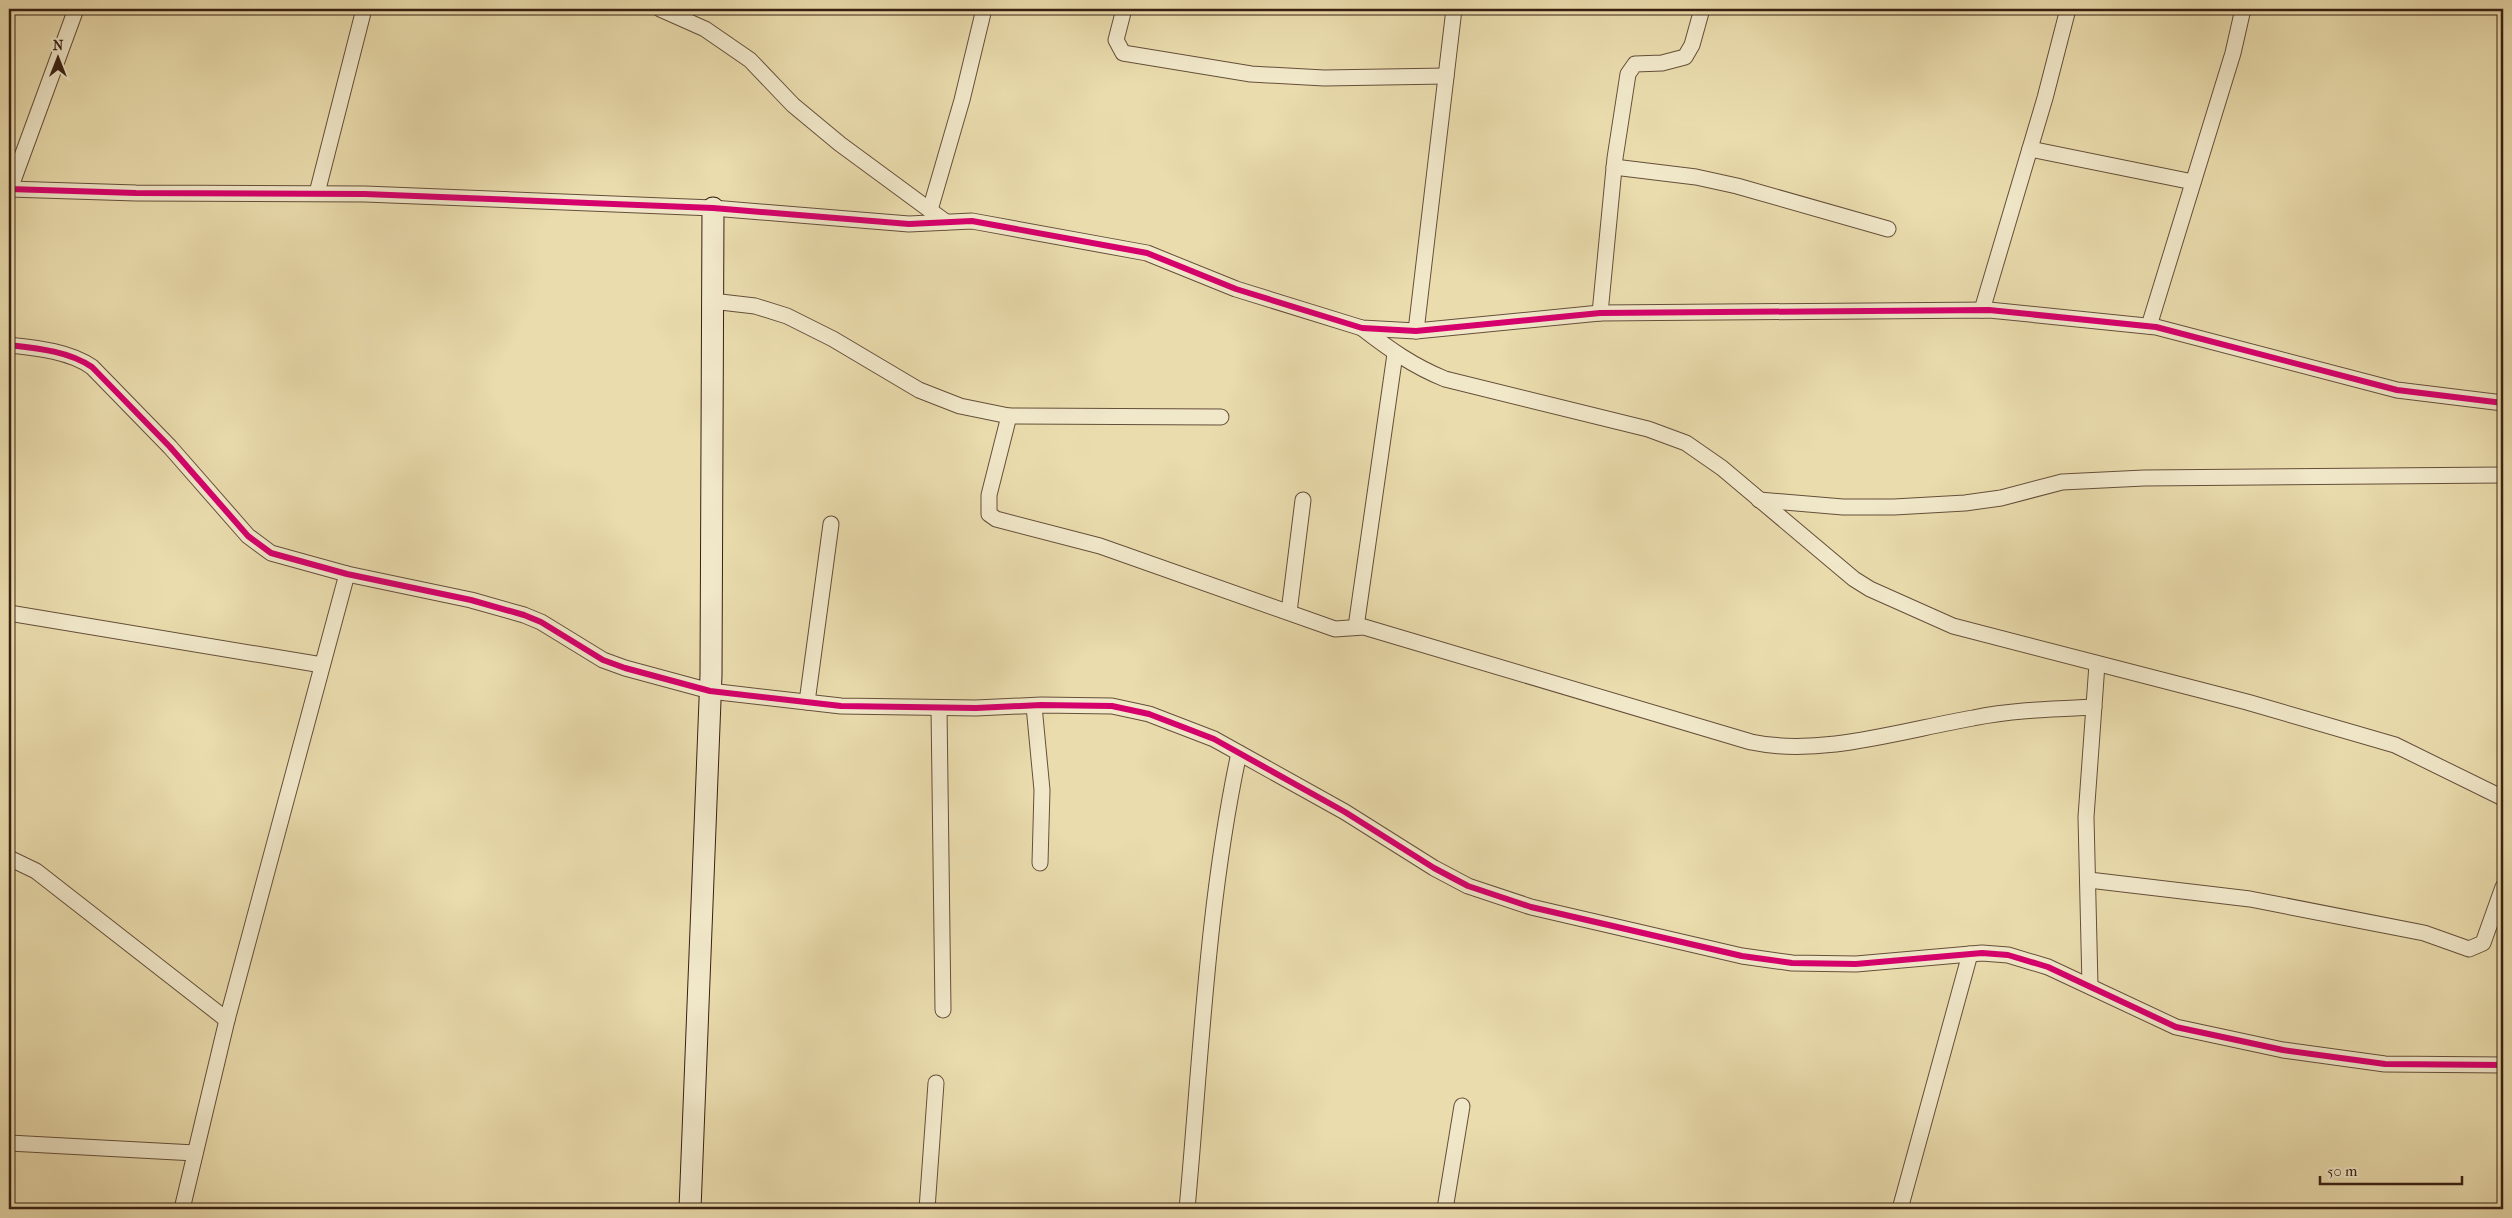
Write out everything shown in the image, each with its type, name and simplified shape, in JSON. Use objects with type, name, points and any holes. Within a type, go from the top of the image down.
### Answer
[{"type":"street","points":[[76,9],[9,189],[136,194],[317,193],[713,208],[909,224],[972,221],[1147,253],[1236,289],[1362,328],[1416,331],[1600,313],[1982,310],[2150,326],[2397,390],[2503,403]]},
{"type":"street","points":[[317,193],[364,9]]},
{"type":"street","points":[[660,9],[705,29],[750,60],[793,105],[840,144],[946,222]]},
{"type":"street","points":[[930,210],[962,100],[984,9]]},
{"type":"street","points":[[1124,9],[1116,40],[1123,53],[1251,74],[1324,78],[1446,76]]},
{"type":"street","points":[[1416,331],[1454,9]]},
{"type":"street","points":[[1600,313],[1614,167],[1630,68],[1635,64],[1662,63],[1685,57],[1692,45],[1702,9]]},
{"type":"street","points":[[1982,310],[2030,149],[2068,9]]},
{"type":"street","points":[[2150,326],[2233,53],[2243,9]]},
{"type":"street","points":[[2030,149],[2193,182]]},
{"type":"street","points":[[1614,167],[1696,177],[1729,184],[1888,229]]},
{"type":"street","points":[[690,1209],[710,691],[713,208]]},
{"type":"street","points":[[712,301],[755,306],[787,316],[833,339],[919,390],[960,406],[1009,416],[1221,417]]},
{"type":"street","points":[[1362,328],[1395,354],[1416,367],[1445,379],[1648,429],[1686,443],[1722,468],[1854,579],[1870,589],[1953,626],[2248,702],[2396,745],[2503,798]]},
{"type":"street","points":[[9,345],[81,359],[130,404],[248,536],[271,553],[347,574],[472,600],[524,615],[541,622],[603,660],[710,691],[841,706],[939,708],[1112,706],[1140,712],[1214,739],[1345,812],[1434,868],[1468,886],[1531,907],[1742,956],[1792,963],[1856,964],[1970,954],[2008,955],[2048,968],[2176,1027],[2283,1050],[2384,1064],[2503,1065]]},
{"type":"street","points":[[1356,627],[1395,354]]},
{"type":"street","points":[[1009,416],[989,495],[989,514],[996,519],[1100,546],[1335,629],[1364,627],[1769,746],[1843,742],[2024,710],[2094,708]]},
{"type":"street","points":[[1758,500],[1843,507],[1894,507],[1965,503],[2001,498],[2062,482],[2144,478],[2503,475]]},
{"type":"street","points":[[1289,612],[1302,500]]},
{"type":"street","points":[[807,702],[831,524]]},
{"type":"street","points":[[182,1209],[226,1020],[347,574]]},
{"type":"street","points":[[9,613],[322,665]]},
{"type":"street","points":[[2090,986],[2089,880],[2086,817],[2097,664]]},
{"type":"street","points":[[1034,706],[1042,790],[1040,863]]},
{"type":"street","points":[[939,708],[943,1010]]},
{"type":"street","points":[[1188,1209],[1216,877],[1225,820],[1240,753]]},
{"type":"street","points":[[9,858],[36,871],[226,1020]]},
{"type":"street","points":[[2089,880],[2250,899],[2424,933],[2470,949],[2483,943],[2503,886]]},
{"type":"street","points":[[1900,1209],[1970,954]]},
{"type":"street","points":[[927,1209],[936,1083]]},
{"type":"street","points":[[1445,1209],[1462,1106]]},
{"type":"street","points":[[9,1143],[195,1153]]},
{"type":"cycle path","points":[[9,189],[136,193],[365,194],[713,208],[909,224],[972,221],[1147,253],[1236,289],[1362,328],[1416,331],[1600,313],[1989,310],[2156,327],[2397,390],[2503,403]]},
{"type":"cycle path","points":[[9,345],[63,354],[92,367],[170,447],[248,536],[271,553],[347,574],[471,600],[524,615],[541,622],[603,660],[625,668],[710,691],[841,706],[976,708],[1041,705],[1112,706],[1149,714],[1214,739],[1345,812],[1434,868],[1468,886],[1531,907],[1742,956],[1792,963],[1856,964],[1982,953],[2008,955],[2048,967],[2176,1027],[2283,1050],[2385,1064],[2503,1065]]}]
